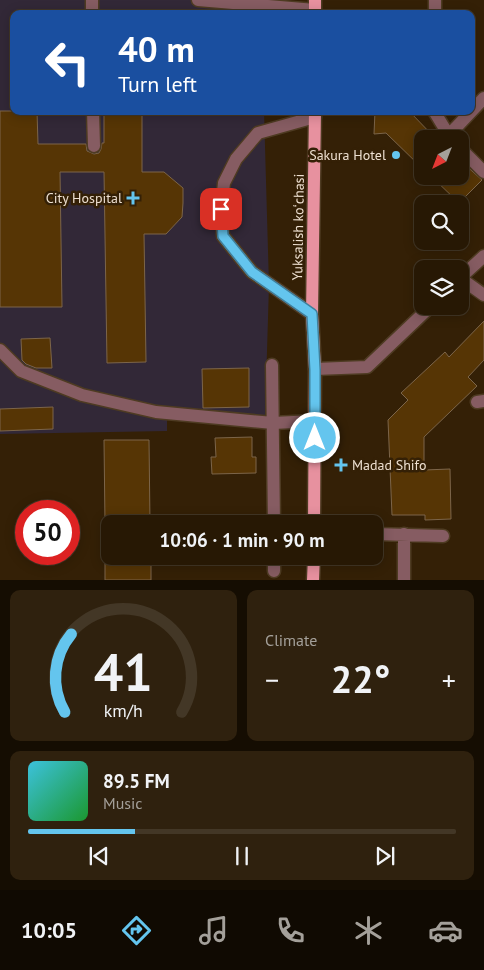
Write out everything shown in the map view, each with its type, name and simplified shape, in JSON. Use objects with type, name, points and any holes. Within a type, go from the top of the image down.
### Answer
[{"type":"main road","name":"Yuksalish koʻchasi","points":[[314,515],[315,370],[312,314],[315,115]]},
{"type":"main road","points":[[314,565],[314,580]]},
{"type":"street","points":[[198,0],[315,8]]},
{"type":"street","points":[[475,108],[484,98]]},
{"type":"street","points":[[93,115],[94,146]]},
{"type":"street","points":[[312,115],[258,133],[236,159],[224,183],[221,209],[223,236],[252,272],[312,314]]},
{"type":"street","points":[[436,115],[445,130]]},
{"type":"street","points":[[455,130],[469,115]]},
{"type":"street","points":[[469,157],[484,172]]},
{"type":"street","points":[[469,271],[482,261]]},
{"type":"street","points":[[469,284],[484,294]]},
{"type":"street","points":[[315,370],[368,367],[422,315]]},
{"type":"street","points":[[0,350],[21,371],[82,395],[156,412],[273,423],[315,421]]},
{"type":"street","points":[[272,365],[274,515]]},
{"type":"street","points":[[383,534],[443,536]]},
{"type":"street","points":[[404,534],[404,580]]},
{"type":"street","points":[[274,565],[274,571]]},
{"type":"shaded area","name":"City Hospital","points":[[0,0],[261,0],[261,10],[10,10],[10,115],[264,115],[269,285],[265,418],[167,415],[167,431],[0,434]]},
{"type":"building","points":[[0,111],[10,111],[10,115],[37,115],[38,144],[86,144],[87,151],[94,154],[99,153],[102,143],[104,143],[104,115],[142,115],[142,172],[164,172],[183,188],[182,217],[166,234],[144,234],[146,362],[107,363],[104,172],[60,172],[62,307],[0,307]]},
{"type":"building","points":[[375,115],[413,115],[427,130],[414,130],[414,160],[386,133],[374,134]]},
{"type":"building","points":[[469,168],[482,180],[467,195],[451,195],[440,185],[469,185]]},
{"type":"building","points":[[484,321],[484,360],[468,377],[477,386],[424,437],[424,470],[450,469],[451,519],[425,520],[425,515],[392,515],[388,420],[408,400],[401,393],[445,352],[449,357]]},
{"type":"building","points":[[50,338],[52,368],[36,368],[22,360],[21,339]]},
{"type":"building","points":[[249,368],[249,407],[203,408],[202,369]]},
{"type":"building","points":[[53,407],[53,429],[0,431],[0,409]]},
{"type":"building","points":[[252,437],[252,457],[256,457],[256,473],[212,474],[211,457],[216,457],[215,438]]},
{"type":"building","points":[[104,440],[149,440],[150,515],[105,515]]},
{"type":"building","points":[[105,565],[151,565],[151,580],[105,580]]},
{"type":"place","name":"Sakura Hotel","points":[[396,155]]},
{"type":"place","name":"City Hospital","points":[[133,198]]},
{"type":"place","name":"Madad Shifo","points":[[341,465]]},
{"type":"route","points":[[221,209],[223,236],[252,272],[312,314],[315,370],[315,438]]}]
